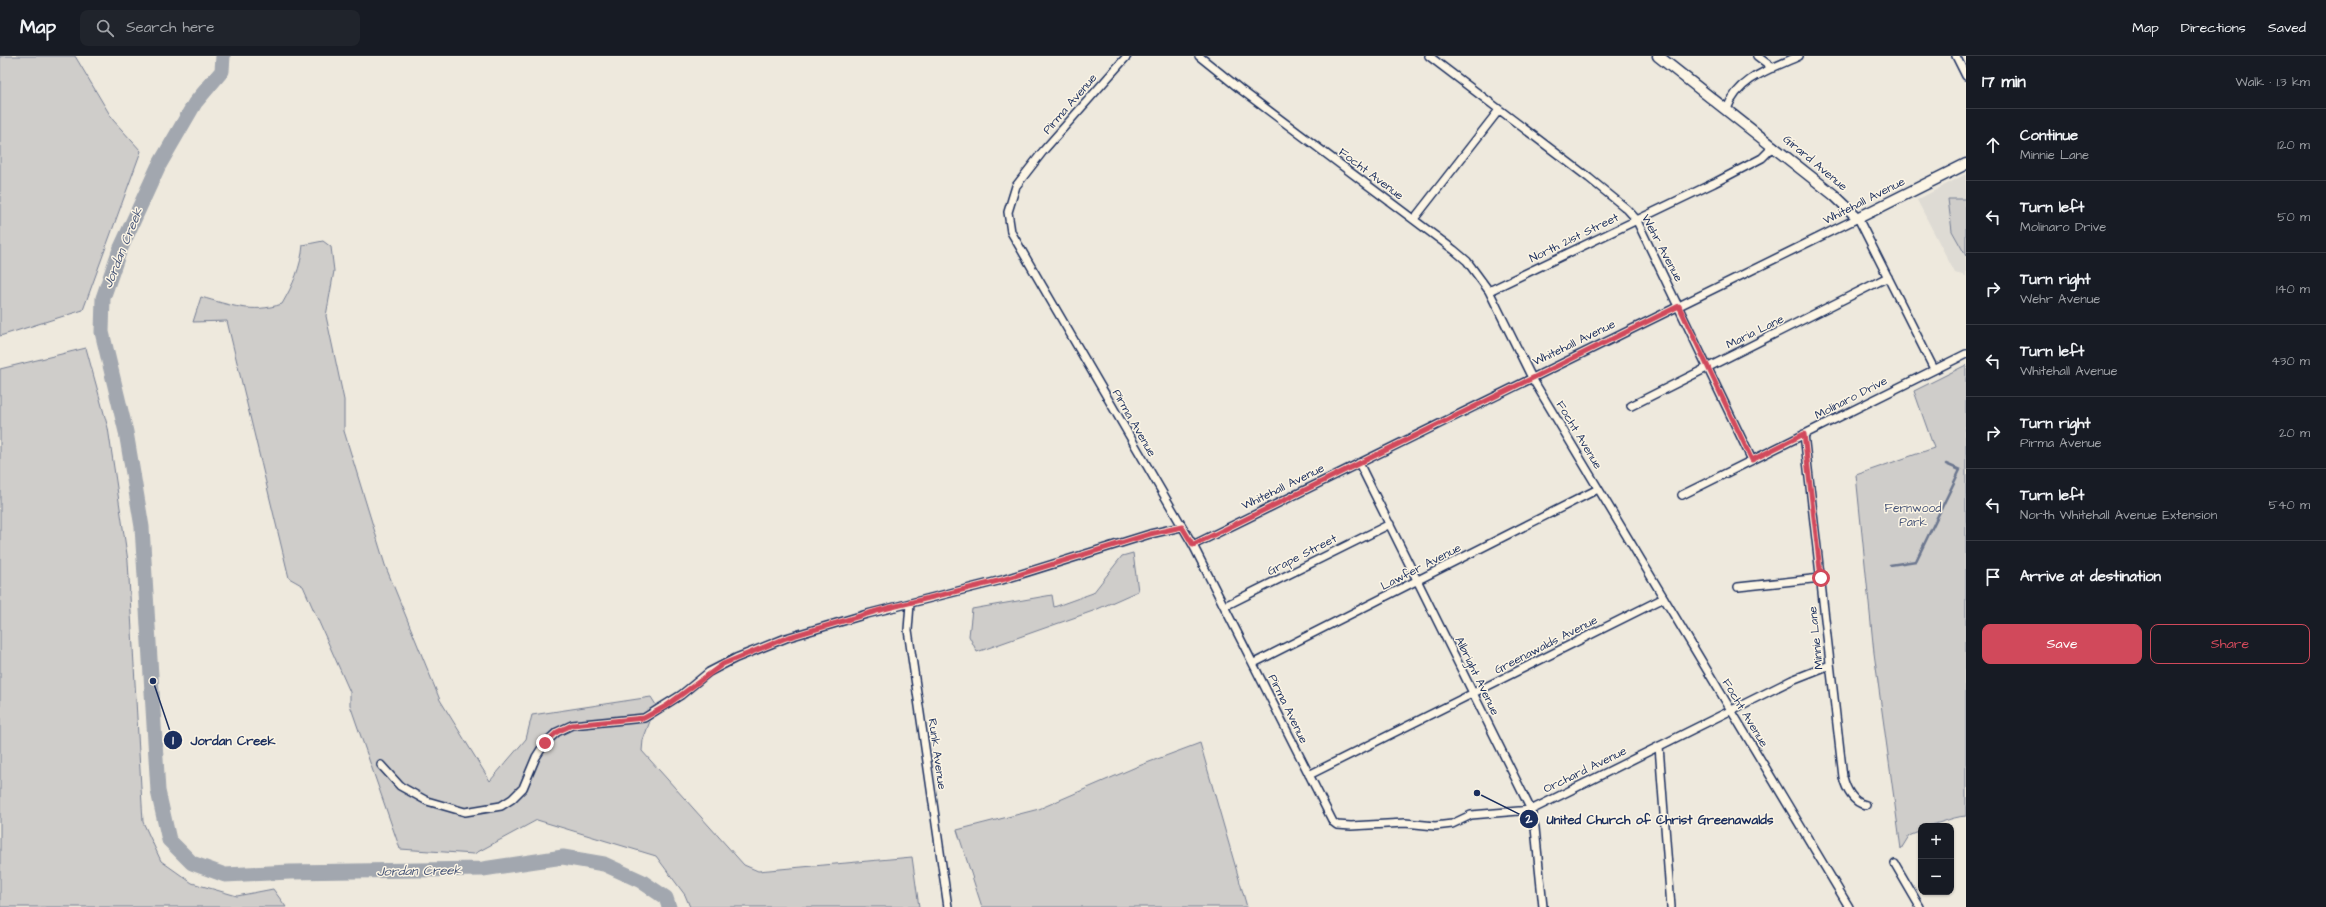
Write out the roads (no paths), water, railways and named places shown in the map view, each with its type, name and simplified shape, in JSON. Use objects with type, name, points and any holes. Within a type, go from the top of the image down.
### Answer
[{"type":"street","name":"Pirma Avenue","points":[[1127,56],[1044,150],[1016,186],[1009,204],[1009,224],[1016,244],[1193,545],[1254,663],[1333,822]]},
{"type":"street","name":"Focht Avenue","points":[[1199,56],[1467,261],[1489,291],[1532,378],[1849,907]]},
{"type":"street","name":"Wehr Avenue","points":[[1429,56],[1589,178],[1627,209],[1636,219],[1752,460]]},
{"type":"street","name":"Girard Avenue","points":[[1658,56],[1774,146],[1834,195],[1858,218],[1934,369]]},
{"type":"street","points":[[1757,56],[1773,68]]},
{"type":"street","points":[[1727,109],[1734,94],[1741,86],[1773,68],[1799,56]]},
{"type":"street","points":[[1956,56],[1966,76]]},
{"type":"street","points":[[1414,220],[1499,110]]},
{"type":"street","name":"North 21st Street","points":[[1489,291],[1755,162],[1774,146]]},
{"type":"street","name":"Whitehall Avenue","points":[[1193,545],[1966,164]]},
{"type":"street","name":"Maria Lane","points":[[1631,406],[1888,277]]},
{"type":"street","name":"Molinaro Drive","points":[[1682,496],[1966,354]]},
{"type":"street","name":"Minnie Lane","points":[[1804,434],[1843,777],[1851,794],[1862,805],[1866,805]]},
{"type":"street","name":"Albright Avenue","points":[[1359,463],[1530,810],[1535,828],[1543,907]]},
{"type":"street","name":"Lawfer Avenue","points":[[1254,663],[1598,489]]},
{"type":"street","name":"Grape Street","points":[[1225,606],[1390,524]]},
{"type":"street","points":[[381,765],[400,786],[427,801],[465,812],[502,806],[523,788],[536,756],[545,743],[557,732],[572,725],[644,718],[681,695],[709,672],[736,658],[799,634],[880,610],[910,604],[1002,580],[1150,534],[1182,527]]},
{"type":"street","points":[[1738,587],[1821,578]]},
{"type":"street","name":"Greenawalds Avenue","points":[[1309,775],[1664,598]]},
{"type":"street","name":"Runk Avenue","points":[[910,604],[908,630],[948,907]]},
{"type":"street","name":"Orchard Avenue","points":[[1333,822],[1337,825],[1351,826],[1405,822],[1435,826],[1452,824],[1471,815],[1530,810],[1730,710],[1807,673],[1830,665]]},
{"type":"street","points":[[1658,746],[1671,907]]},
{"type":"street","points":[[1895,864],[1920,907]]},
{"type":"waterway","name":"Jordan Creek","points":[[223,56],[222,71],[195,103],[158,167],[119,252],[103,298],[102,332],[126,432],[142,527],[158,791],[169,840],[192,863],[225,875],[290,872],[483,869],[563,857],[604,864],[641,881],[666,898],[669,907]]},
{"type":"waterway","points":[[1890,565],[1916,561],[1960,470],[1946,464]]},
{"type":"place","name":"Jordan Creek","points":[[153,681]]},
{"type":"place","name":"United Church of Christ Greenawalds","points":[[1477,793]]},
{"type":"park label","name":"Fernwood Park","points":[[1913,515]]}]
